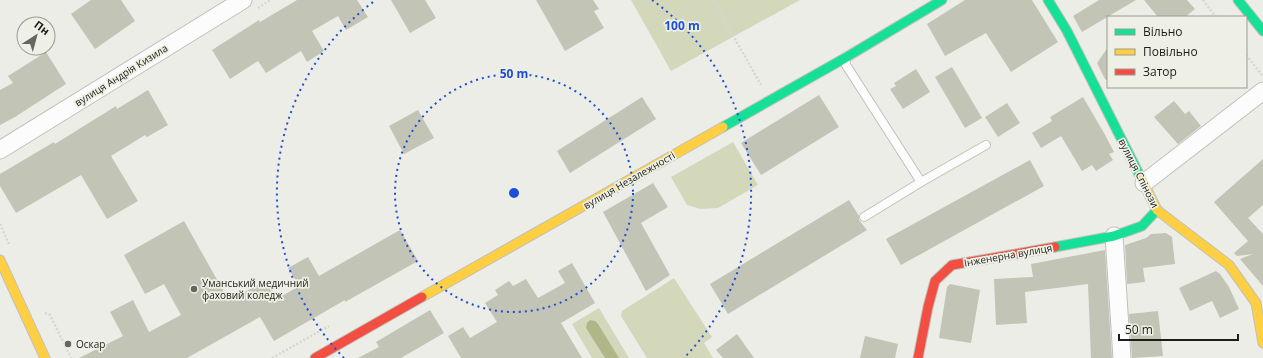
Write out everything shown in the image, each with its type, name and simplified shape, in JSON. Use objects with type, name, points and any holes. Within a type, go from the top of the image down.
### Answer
[{"type":"street","name":"вулиця Андрія Кизила","points":[[0,150],[243,0]]},
{"type":"street","name":"вулиця Незалежності","points":[[315,358],[845,58],[942,0]]},
{"type":"street","name":"вулиця Спінози","points":[[1048,0],[1067,31],[1157,210],[1229,265],[1256,303],[1263,343]]},
{"type":"street","points":[[1238,0],[1263,31]]},
{"type":"street","points":[[1144,183],[1263,91]]},
{"type":"street","name":"Інженерна вулиця","points":[[918,358],[928,307],[935,281],[952,265],[1114,236],[1142,226],[1157,210]]},
{"type":"street","points":[[1114,236],[1122,358]]},
{"type":"street","points":[[0,260],[45,358]]},
{"type":"lane","points":[[845,58],[846,65],[922,182]]},
{"type":"lane","points":[[864,217],[986,145]]},
{"type":"path","points":[[713,0],[743,53]]},
{"type":"path","points":[[1203,0],[1215,16]]},
{"type":"path","points":[[1247,56],[1263,76]]},
{"type":"shaded area","points":[[631,0],[800,0],[671,71]]},
{"type":"shaded area","points":[[733,142],[758,185],[718,208],[701,209],[687,205],[671,177]]},
{"type":"shaded area","points":[[674,278],[712,337],[704,343],[713,358],[647,358],[621,316],[622,311]]},
{"type":"shaded area","points":[[599,308],[629,358],[592,358],[572,324]]},
{"type":"shaded area","points":[[590,320],[595,321],[598,324],[619,358],[605,358],[586,328],[587,323]]},
{"type":"building","points":[[91,0],[121,0],[135,21],[95,49],[71,14]]},
{"type":"building","points":[[297,0],[357,0],[368,17],[346,30],[338,16],[312,31],[324,51],[307,62],[301,51],[266,73],[258,61],[230,79],[212,50],[259,20],[260,22]]},
{"type":"building","points":[[391,0],[425,0],[436,18],[410,33]]},
{"type":"building","points":[[536,0],[593,0],[599,9],[594,11],[604,28],[565,51]]},
{"type":"building","points":[[965,0],[1032,0],[1058,42],[1011,72],[986,33],[945,56],[927,24]]},
{"type":"building","points":[[1099,0],[1136,0],[1082,32],[1073,16]]},
{"type":"building","points":[[1144,0],[1187,0],[1195,9],[1186,16],[1157,16]]},
{"type":"building","points":[[1107,48],[1107,80],[1105,79],[1097,63]]},
{"type":"building","points":[[40,56],[48,56],[66,84],[0,125],[0,90],[13,83],[8,76]]},
{"type":"building","points":[[952,67],[982,118],[965,128],[935,77]]},
{"type":"building","points":[[916,69],[930,92],[903,109],[890,89],[896,86],[894,83]]},
{"type":"building","points":[[148,90],[168,125],[147,137],[145,135],[111,156],[138,201],[107,219],[81,175],[16,213],[0,186],[0,174],[54,142],[55,144],[116,106],[117,109]]},
{"type":"building","points":[[819,95],[839,127],[761,175],[741,143]]},
{"type":"building","points":[[642,97],[656,119],[570,173],[557,151]]},
{"type":"building","points":[[1083,97],[1114,152],[1109,154],[1113,160],[1096,171],[1092,165],[1082,171],[1061,136],[1041,148],[1032,133],[1052,121],[1050,117]]},
{"type":"building","points":[[1174,101],[1185,114],[1189,111],[1201,126],[1178,144],[1154,117]]},
{"type":"building","points":[[1007,103],[1020,123],[998,137],[985,117]]},
{"type":"building","points":[[418,110],[434,138],[404,154],[389,126]]},
{"type":"building","points":[[1263,159],[1263,205],[1248,218],[1263,234],[1263,286],[1240,259],[1253,254],[1237,256],[1234,253],[1248,241],[1214,202]]},
{"type":"building","points":[[1030,160],[1044,186],[901,265],[886,239]]},
{"type":"building","points":[[653,183],[668,207],[641,223],[670,275],[646,291],[603,212]]},
{"type":"building","points":[[849,200],[859,216],[859,220],[867,230],[728,314],[710,284]]},
{"type":"building","points":[[184,221],[229,301],[266,280],[277,299],[299,286],[288,268],[308,257],[319,276],[400,230],[418,261],[345,302],[345,300],[274,341],[260,317],[187,358],[79,358],[123,336],[110,312],[133,300],[149,332],[181,315],[164,284],[145,294],[124,255]]},
{"type":"building","points":[[1166,233],[1172,237],[1175,264],[1143,268],[1145,282],[1127,284],[1125,245],[1146,238],[1151,234]]},
{"type":"building","points":[[1105,250],[1112,358],[1091,358],[1088,284],[1025,292],[1027,323],[996,325],[994,279],[1033,277],[1031,264]]},
{"type":"building","points":[[572,263],[595,303],[561,323],[582,358],[461,358],[448,336],[463,327],[470,338],[497,322],[485,303],[498,295],[495,290],[509,281],[513,286],[526,279],[538,298],[565,283],[558,271]]},
{"type":"building","points":[[1216,271],[1220,274],[1229,287],[1239,309],[1220,318],[1212,301],[1190,311],[1179,288]]},
{"type":"building","points":[[950,284],[980,290],[971,343],[939,338],[947,287]]},
{"type":"building","points":[[430,310],[444,333],[401,358],[358,358],[379,347],[376,342]]},
{"type":"building","points":[[1158,311],[1163,356],[1132,358],[1129,314]]},
{"type":"building","points":[[737,334],[754,358],[723,358],[716,350]]},
{"type":"building","points":[[865,336],[898,344],[895,358],[860,358]]},
{"type":"traffic: fast","points":[[723,127],[845,58],[942,0]]},
{"type":"traffic: fast","points":[[1048,0],[1067,31],[1141,178]]},
{"type":"traffic: fast","points":[[1238,0],[1263,31]]},
{"type":"traffic: fast","points":[[1055,247],[1114,236],[1142,226],[1157,210]]},
{"type":"traffic: slow","points":[[422,297],[723,127]]},
{"type":"traffic: slow","points":[[1141,178],[1157,210],[1229,265],[1256,303],[1263,343]]},
{"type":"traffic: slow","points":[[0,260],[45,358]]},
{"type":"traffic: jam","points":[[918,358],[928,307],[935,281],[952,265],[1055,247]]},
{"type":"traffic: jam","points":[[315,358],[422,297]]},
{"type":"place","name":"Уманський медичний фаховий коледж","points":[[194,289]]},
{"type":"place","name":"Оскар","points":[[68,344]]}]
